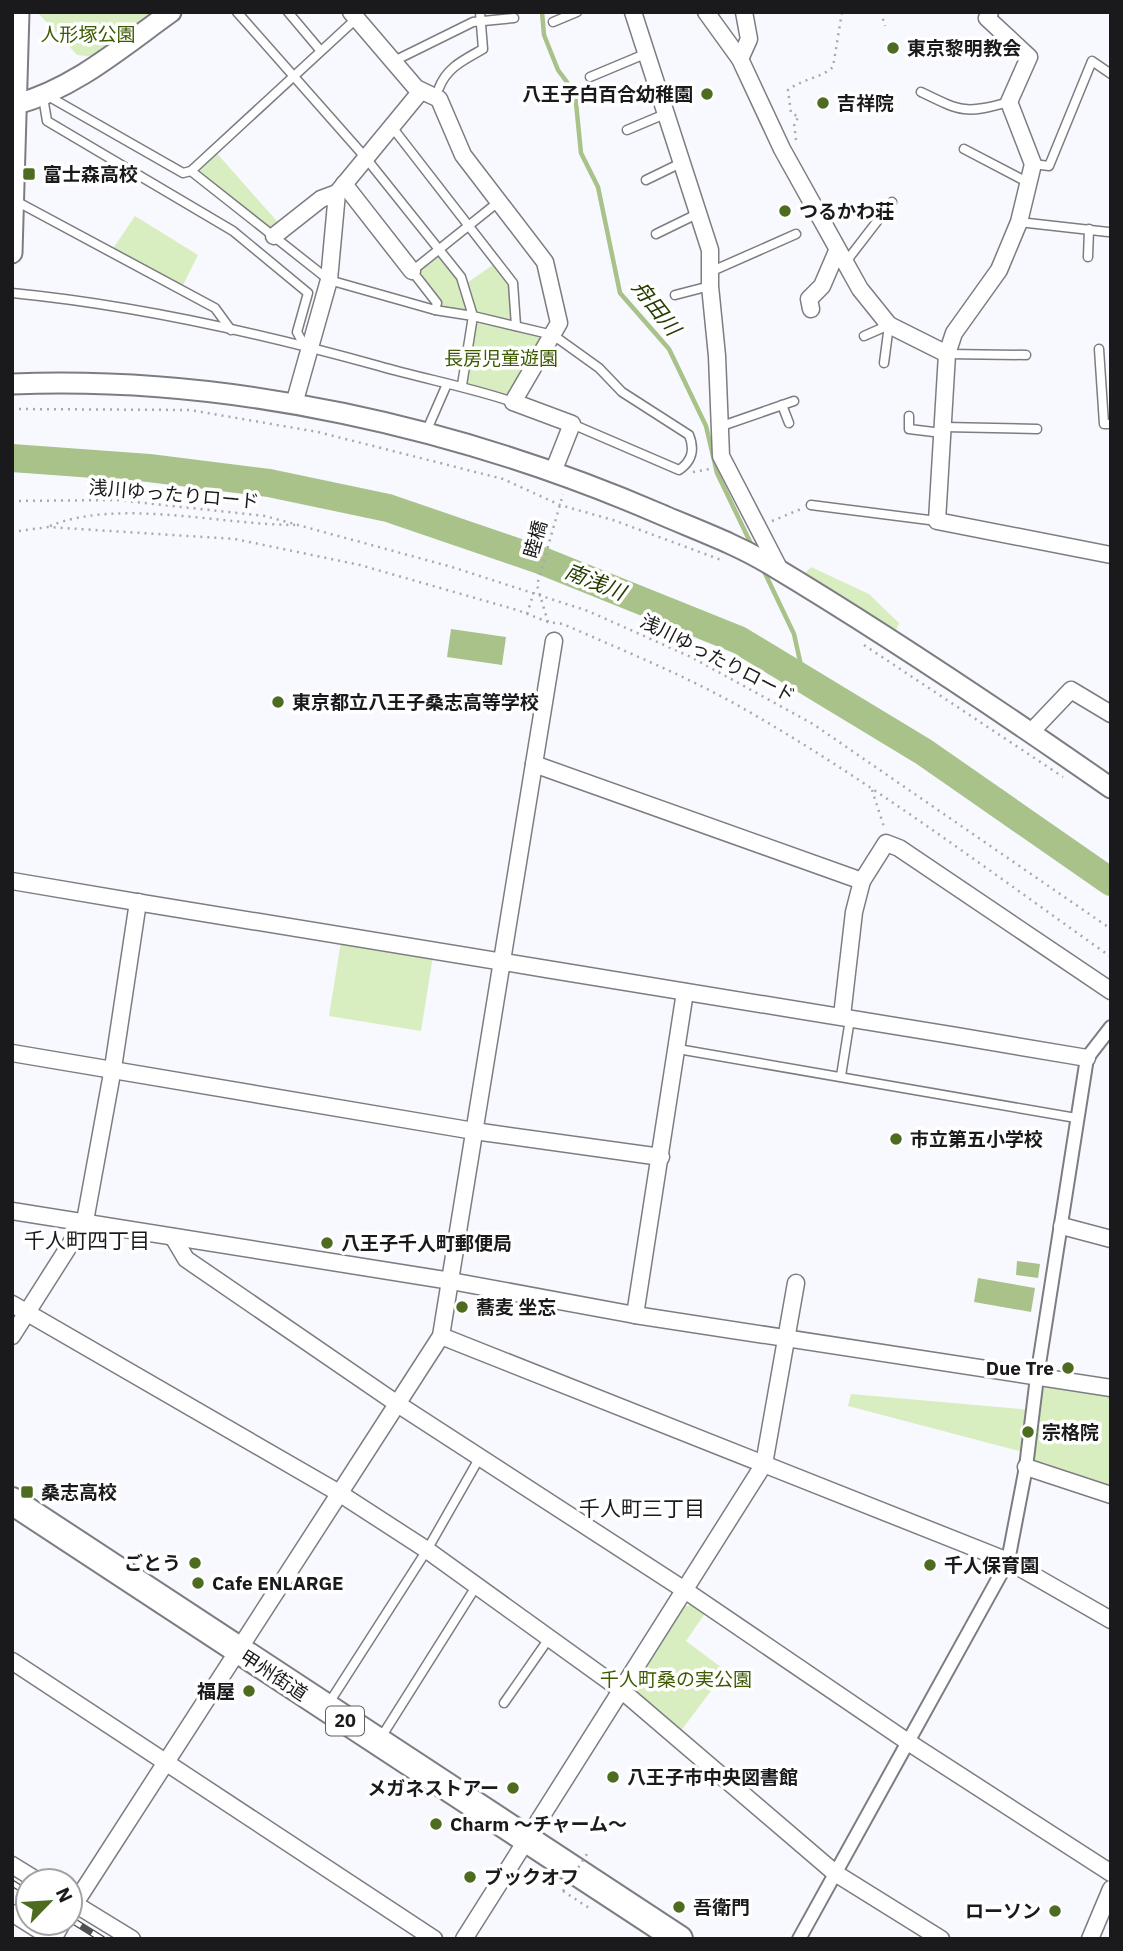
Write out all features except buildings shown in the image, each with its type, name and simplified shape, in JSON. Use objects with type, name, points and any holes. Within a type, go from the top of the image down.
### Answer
[{"type":"highway","name":"甲州街道","points":[[12,1501],[678,1939]]},
{"type":"street","points":[[12,253],[14,104],[19,12]]},
{"type":"street","points":[[14,104],[46,96],[93,68],[171,12]]},
{"type":"street","points":[[633,12],[710,250],[721,456],[759,526],[775,568]]},
{"type":"street","points":[[706,12],[740,59],[782,149],[841,257],[888,325],[947,354]]},
{"type":"street","points":[[740,59],[749,40],[744,12]]},
{"type":"street","points":[[990,12],[987,18],[1029,57],[1009,102],[1033,164],[1019,222],[999,271],[954,333],[947,354],[937,521],[1111,555]]},
{"type":"street","points":[[354,15],[394,61],[401,74],[421,91],[439,99],[463,155],[545,262],[559,323],[513,402],[572,424],[553,472]]},
{"type":"street","points":[[274,236],[321,199],[341,189],[421,91]]},
{"type":"street","points":[[341,189],[412,271]]},
{"type":"street","points":[[294,404],[308,346],[329,280],[341,189]]},
{"type":"street","points":[[810,309],[809,299],[822,286],[841,257]]},
{"type":"street","points":[[12,384],[131,386],[294,404],[426,432],[553,472],[631,501],[741,558],[775,568],[903,645],[1111,788]]},
{"type":"street","points":[[84,1887],[167,1763],[441,1336],[554,641]]},
{"type":"street","points":[[1030,733],[1072,690],[1111,714]]},
{"type":"street","points":[[534,764],[862,881]]},
{"type":"street","points":[[846,1017],[854,912],[862,881],[886,843],[899,848],[1111,991]]},
{"type":"street","points":[[12,881],[500,964],[846,1017],[1087,1058]]},
{"type":"street","points":[[12,1336],[85,1221],[113,1068],[138,902]]},
{"type":"street","points":[[635,1315],[685,992]]},
{"type":"street","points":[[799,1939],[1008,1561],[1026,1466],[1037,1377],[1087,1058],[1111,1027]]},
{"type":"street","points":[[12,1053],[474,1131],[661,1157]]},
{"type":"street","points":[[12,1211],[451,1281],[635,1315],[1111,1388]]},
{"type":"street","points":[[1062,1226],[1111,1239]]},
{"type":"street","points":[[173,1237],[186,1259],[396,1403],[686,1591],[908,1742],[1111,1873]]},
{"type":"street","points":[[464,1939],[764,1464],[796,1283]]},
{"type":"street","points":[[12,1304],[340,1493],[427,1550],[620,1689],[835,1873],[941,1939]]},
{"type":"street","points":[[441,1336],[1008,1561],[1111,1620]]},
{"type":"street","points":[[1026,1466],[1111,1495]]},
{"type":"street","points":[[12,1661],[433,1939]]},
{"type":"street","points":[[1090,1939],[1111,1889]]},
{"type":"street","points":[[84,1912],[132,1939]]},
{"type":"street","points":[[12,1913],[53,1939]]},
{"type":"lane","points":[[237,12],[365,157],[461,277],[473,316],[462,385]]},
{"type":"lane","points":[[288,12],[320,50]]},
{"type":"lane","points":[[553,22],[577,12]]},
{"type":"lane","points":[[46,96],[183,173],[191,171],[290,83],[293,74],[354,15]]},
{"type":"lane","points":[[394,61],[480,17],[514,18]]},
{"type":"lane","points":[[439,88],[450,69],[483,49],[480,17]]},
{"type":"lane","points":[[590,76],[645,54]]},
{"type":"lane","points":[[1033,164],[1049,166],[1092,61],[1111,74]]},
{"type":"lane","points":[[920,92],[955,108],[972,112],[1009,102]]},
{"type":"lane","points":[[46,96],[47,121],[233,231],[308,293],[297,332],[308,346]]},
{"type":"lane","points":[[628,130],[665,114]]},
{"type":"lane","points":[[392,127],[513,283],[516,326]]},
{"type":"lane","points":[[964,149],[1029,183]]},
{"type":"lane","points":[[646,180],[681,163]]},
{"type":"lane","points":[[191,171],[329,280],[435,310],[554,335],[599,368],[622,392],[689,435],[693,446],[688,463],[679,470],[572,424]]},
{"type":"lane","points":[[14,200],[215,308],[231,330]]},
{"type":"lane","points":[[841,257],[892,202]]},
{"type":"lane","points":[[435,310],[437,303],[412,271],[498,203]]},
{"type":"lane","points":[[656,234],[699,213]]},
{"type":"lane","points":[[1019,222],[1108,232]]},
{"type":"lane","points":[[1088,257],[1089,229]]},
{"type":"lane","points":[[675,295],[796,234]]},
{"type":"lane","points":[[12,293],[139,311],[308,346],[447,384],[462,385],[513,402]]},
{"type":"lane","points":[[864,336],[888,325]]},
{"type":"lane","points":[[884,363],[888,325]]},
{"type":"lane","points":[[1099,349],[1104,424],[1111,424]]},
{"type":"lane","points":[[947,354],[1026,355]]},
{"type":"lane","points":[[426,432],[447,384]]},
{"type":"lane","points":[[719,427],[794,401]]},
{"type":"lane","points":[[782,405],[789,423]]},
{"type":"lane","points":[[909,416],[909,429],[1037,429]]},
{"type":"lane","points":[[811,505],[937,521]]},
{"type":"lane","points":[[841,1076],[846,1017]]},
{"type":"lane","points":[[678,1049],[1076,1118]]},
{"type":"lane","points":[[325,1709],[427,1550],[480,1457]]},
{"type":"lane","points":[[379,1742],[477,1585]]},
{"type":"lane","points":[[503,1703],[550,1637]]},
{"type":"path","points":[[799,117],[791,113],[789,90],[798,82],[827,72],[833,67],[842,12]]},
{"type":"path","points":[[881,12],[885,26]]},
{"type":"path","points":[[12,409],[190,410],[305,430],[503,479],[560,505],[613,520],[696,553],[741,558]]},
{"type":"path","name":"浅川ゆったりロード","points":[[12,501],[116,500],[265,516],[540,593],[651,638],[780,704],[859,755],[1111,929]]},
{"type":"path","name":"睦橋","points":[[540,593],[538,581],[560,505]]},
{"type":"path","points":[[759,526],[811,505]]},
{"type":"path","points":[[48,527],[78,516],[113,513],[299,525]]},
{"type":"path","points":[[12,532],[48,527],[202,536],[262,544],[414,579],[548,622],[563,624],[701,686],[775,727],[872,790],[1111,957]]},
{"type":"path","points":[[527,614],[534,592]]},
{"type":"path","points":[[540,593],[548,622]]},
{"type":"path","points":[[858,640],[1069,781]]},
{"type":"path","points":[[872,790],[886,833],[886,843]]},
{"type":"path","points":[[587,1854],[563,1891],[589,1908]]},
{"type":"green space","name":"人形塚公園","points":[[37,12],[156,12],[94,57],[77,55]]},
{"type":"green space","points":[[214,150],[283,228],[274,236],[191,171]]},
{"type":"green space","points":[[135,216],[198,255],[181,289],[112,250]]},
{"type":"green space","name":"長房児童遊園","points":[[440,249],[464,285],[497,262],[513,286],[516,326],[553,335],[513,402],[462,385],[473,317],[435,310],[437,303],[412,271]]},
{"type":"green space","points":[[811,567],[869,594],[899,623],[896,630],[804,574]]},
{"type":"green space","points":[[341,941],[433,956],[421,1031],[329,1016]]},
{"type":"green space","name":"宗格院","points":[[1035,1385],[1111,1396],[1111,1495],[1026,1467],[1027,1453],[848,1406],[851,1394],[1033,1410]]},
{"type":"green space","name":"千人町桑の実公園","points":[[694,1604],[706,1612],[686,1641],[726,1671],[680,1732],[628,1687],[681,1608]]},
{"type":"shaded area","points":[[451,629],[506,637],[502,665],[447,657]]},
{"type":"shaded area","points":[[1017,1261],[1040,1264],[1038,1278],[1016,1275]]},
{"type":"shaded area","points":[[978,1278],[1035,1288],[1031,1312],[974,1302]]},
{"type":"waterway","name":"舟田川","points":[[542,12],[544,35],[558,70],[575,93],[581,153],[598,187],[620,293],[669,349],[706,426],[717,473],[753,548]]},
{"type":"waterway","name":"南浅川","points":[[12,458],[149,468],[269,483],[388,508],[540,560],[739,640],[924,752],[1111,882]]},
{"type":"waterway","points":[[763,569],[794,634],[804,679]]},
{"type":"railway","points":[[84,1928],[102,1939]]},
{"type":"place","name":"東京黎明教会","points":[[893,48]]},
{"type":"place","name":"八王子白百合幼稚園","points":[[707,94]]},
{"type":"place","name":"吉祥院","points":[[823,103]]},
{"type":"place","name":"富士森高校","points":[[29,174]]},
{"type":"place","name":"つるかわ荘","points":[[785,211]]},
{"type":"place","name":"東京都立八王子桑志高等学校","points":[[278,702]]},
{"type":"place","name":"市立第五小学校","points":[[896,1139]]},
{"type":"place","name":"八王子千人町郵便局","points":[[327,1243]]},
{"type":"place","name":"蕎麦 坐忘","points":[[462,1307]]},
{"type":"place","name":"Due Tre","points":[[1068,1368]]},
{"type":"place","name":"宗格院","points":[[1028,1432]]},
{"type":"place","name":"桑志高校","points":[[27,1492]]},
{"type":"place","name":"ごとう","points":[[195,1563]]},
{"type":"place","name":"千人保育園","points":[[930,1565]]},
{"type":"place","name":"Cafe ENLARGE","points":[[198,1583]]},
{"type":"place","name":"福屋","points":[[249,1691]]},
{"type":"place","name":"八王子市中央図書館","points":[[613,1777]]},
{"type":"place","name":"メガネストアー","points":[[513,1788]]},
{"type":"place","name":"Charm ～チャーム～","points":[[436,1824]]},
{"type":"place","name":"ブックオフ","points":[[470,1877]]},
{"type":"place","name":"吾衛門","points":[[679,1907]]},
{"type":"place","name":"ローソン","points":[[1055,1911]]},
{"type":"district","name":"千人町四丁目","points":[[87,1241]]},
{"type":"district","name":"千人町三丁目","points":[[642,1509]]}]
